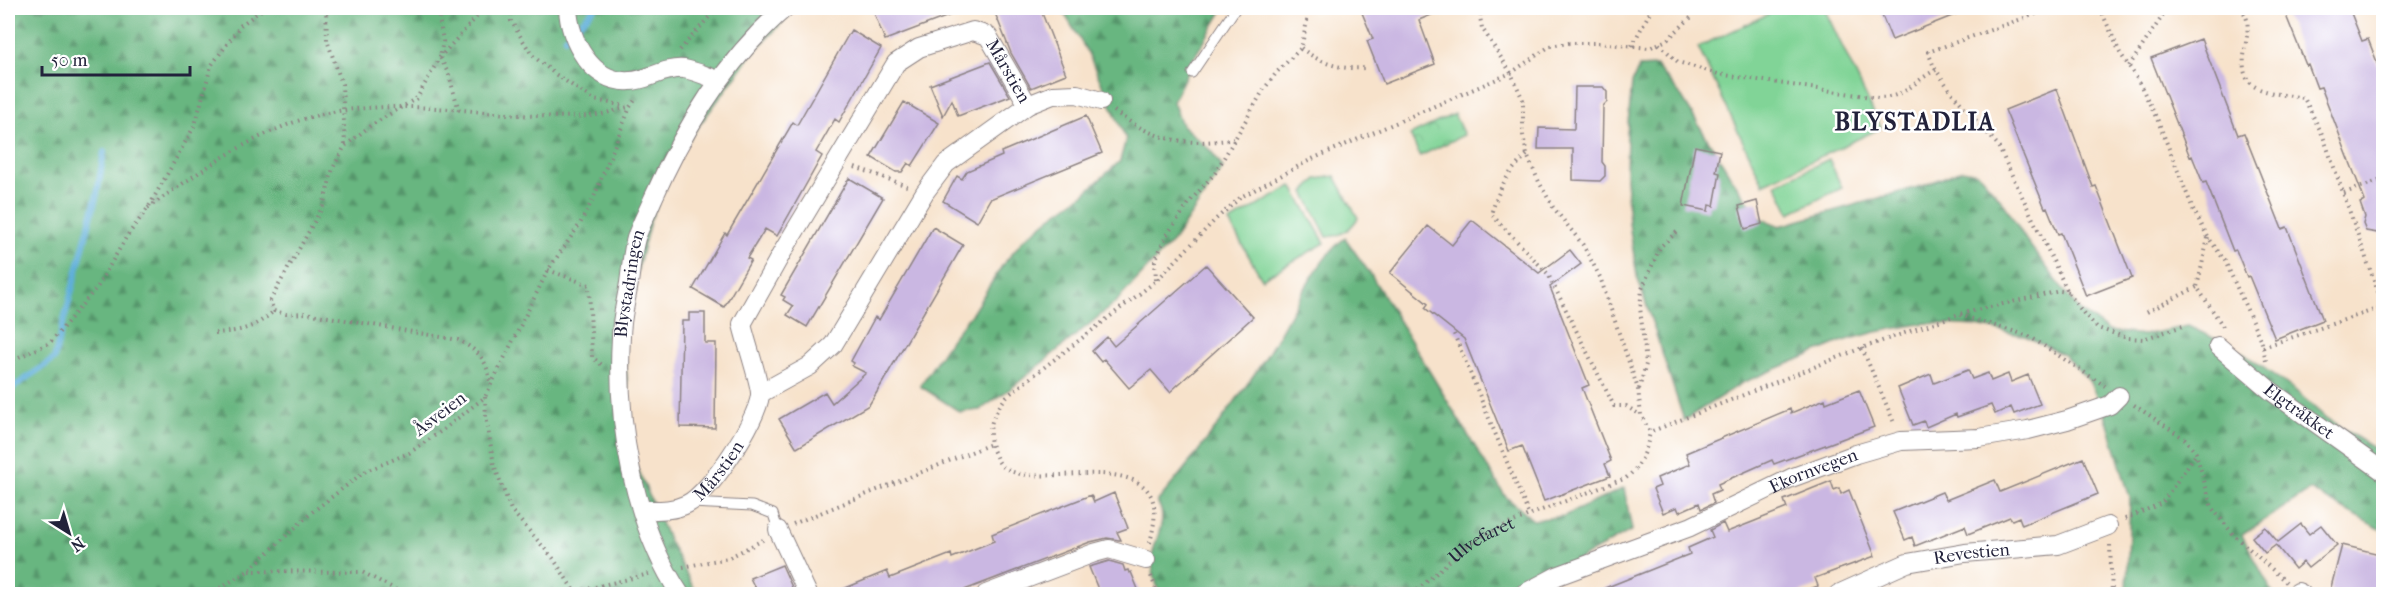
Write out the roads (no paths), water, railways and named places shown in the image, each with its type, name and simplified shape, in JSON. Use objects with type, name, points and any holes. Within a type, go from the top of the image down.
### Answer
[{"type":"street","points":[[568,8],[568,18],[576,43],[588,61],[600,72],[614,79],[631,82],[657,72],[683,69],[719,80]]},
{"type":"street","name":"Blystadringen","points":[[680,594],[664,571],[642,510],[628,460],[620,378],[621,335],[636,239],[665,172],[719,80],[770,21],[785,8]]},
{"type":"street","name":"Mårstien","points":[[642,510],[667,510],[689,503],[712,483],[758,408],[761,393],[742,324],[896,63],[919,48],[972,31],[988,36],[1028,105],[946,164],[925,192],[832,345],[810,366],[761,393]]},
{"type":"street","points":[[1028,105],[1053,95],[1077,94],[1101,101]]},
{"type":"street","name":"Elgtråkket","points":[[2218,346],[2271,391],[2384,472]]},
{"type":"street","name":"Ekornvegen","points":[[1522,594],[1557,576],[1690,527],[1791,478],[1856,454],[1901,441],[1979,438],[2028,430],[2067,420],[2110,405],[2118,396]]},
{"type":"street","name":"Revestien","points":[[1838,594],[1906,563],[1965,553],[2058,545],[2108,526]]},
{"type":"street","points":[[778,530],[808,594]]},
{"type":"street","points":[[986,594],[1109,549],[1146,560]]},
{"type":"lane","points":[[1192,73],[1236,8]]},
{"type":"lane","points":[[689,503],[752,506],[772,514],[778,530]]},
{"type":"waterway","points":[[565,38],[595,8]]},
{"type":"waterway","points":[[8,391],[54,359],[97,194],[104,152]]},
{"type":"district","name":"BLYSTADLIA","points":[[1915,122]]}]
